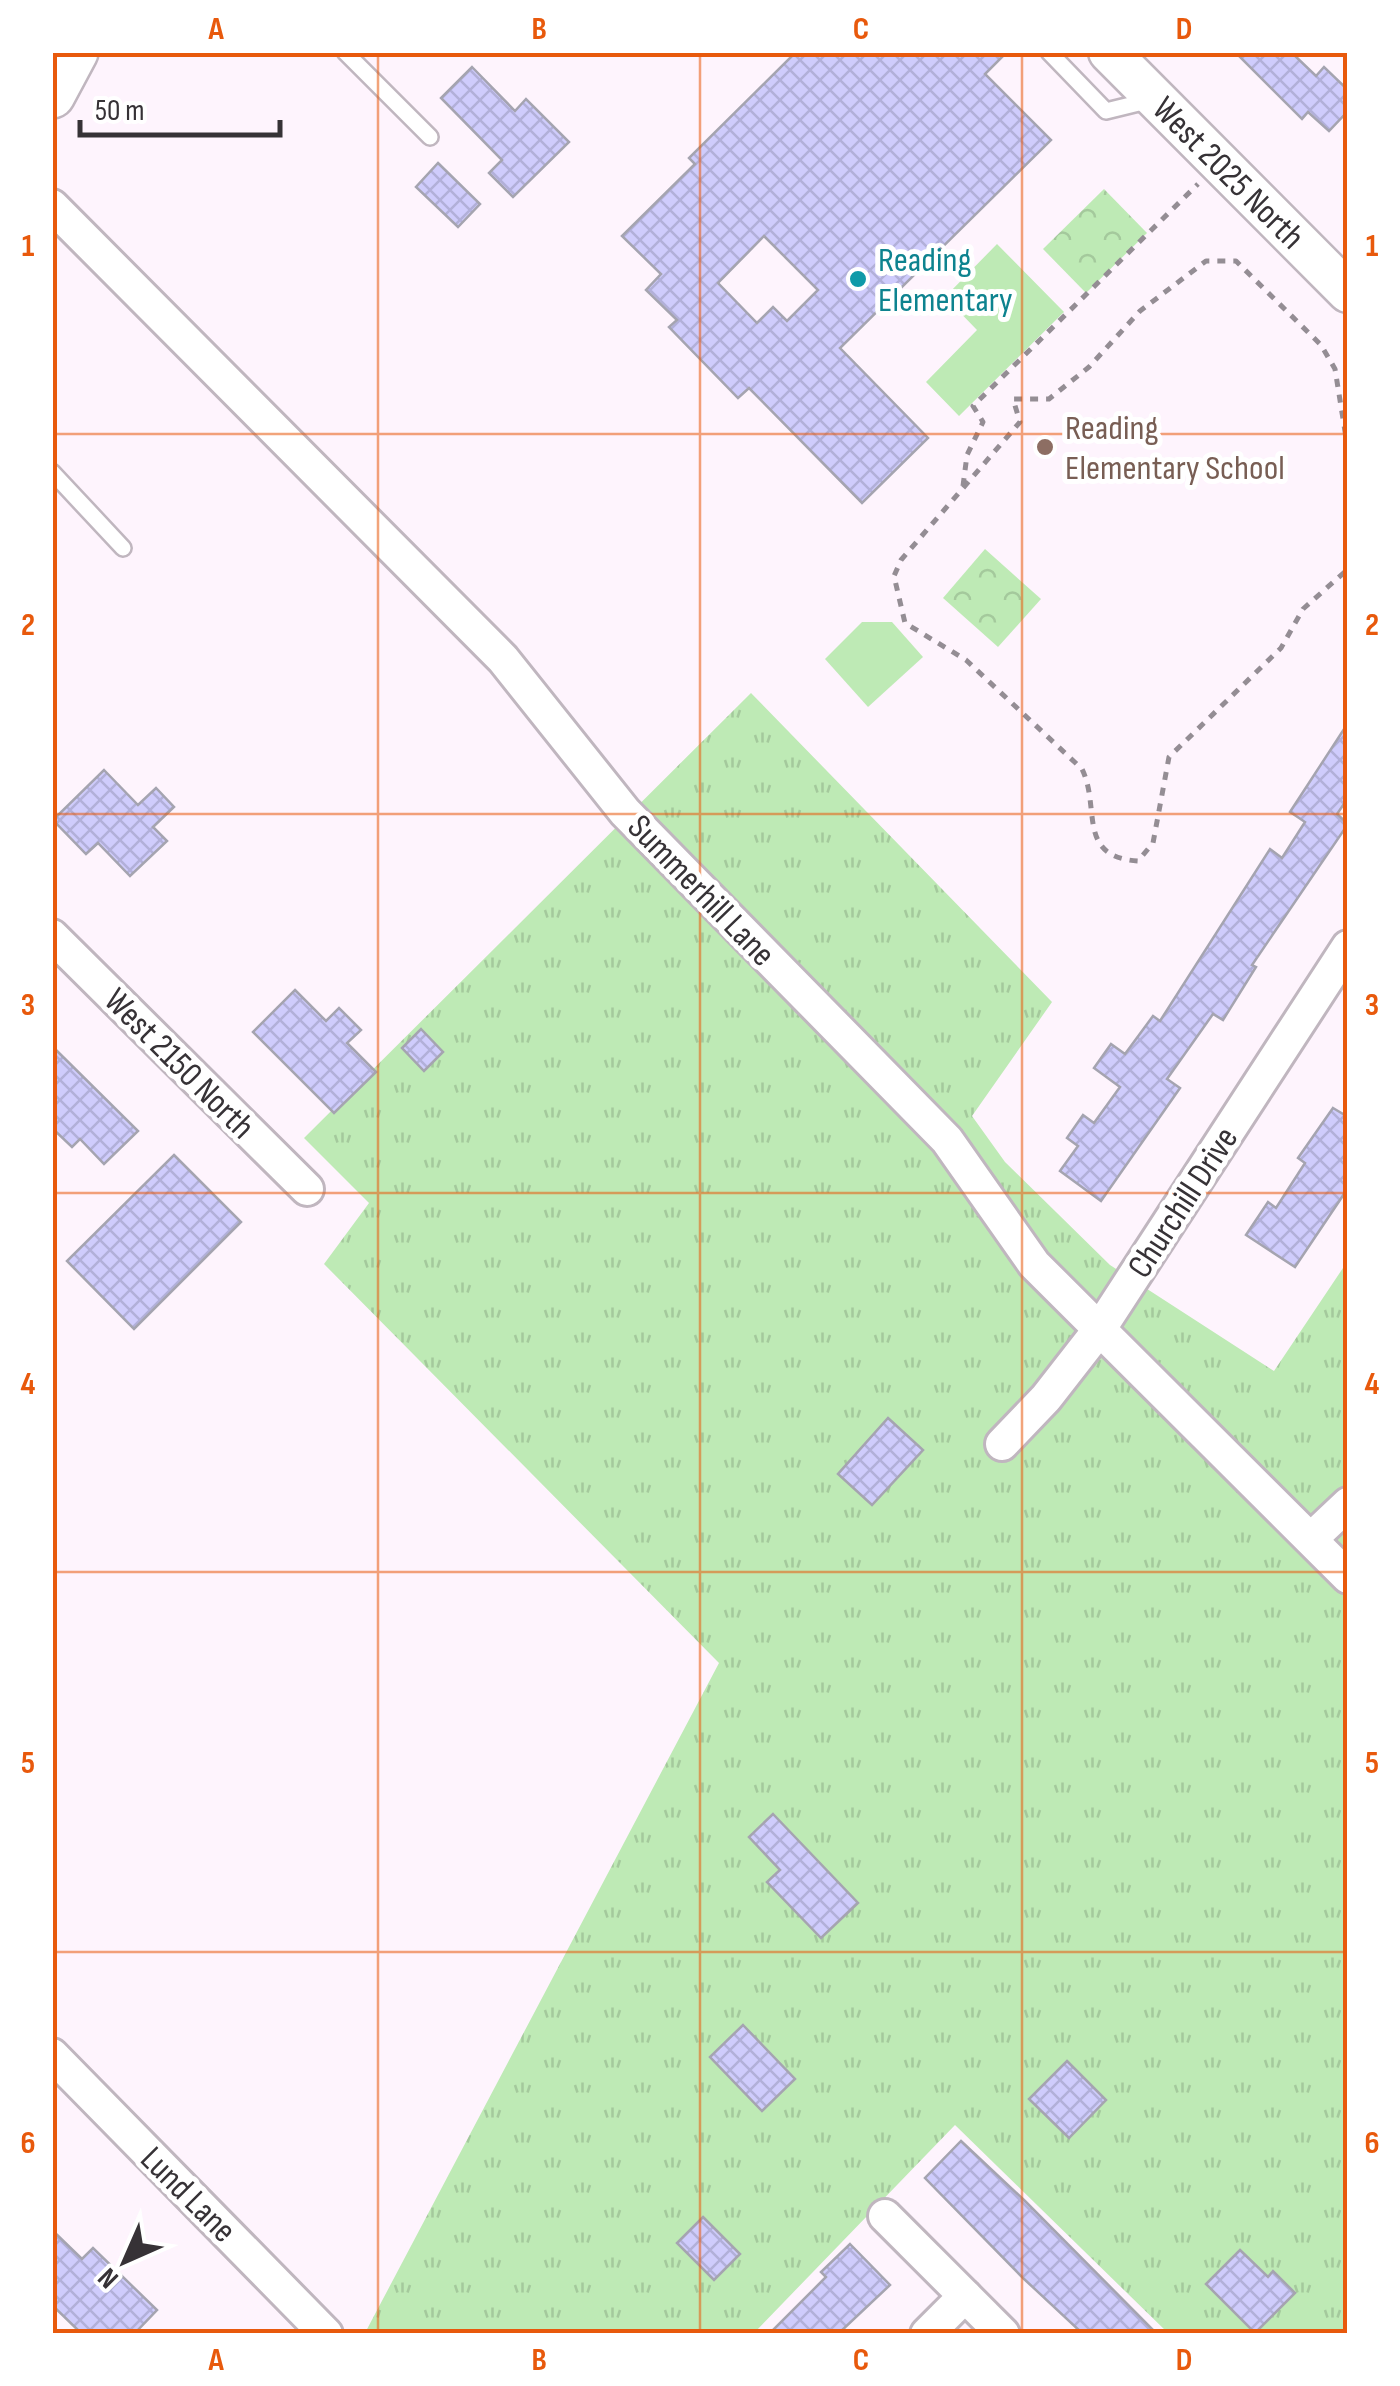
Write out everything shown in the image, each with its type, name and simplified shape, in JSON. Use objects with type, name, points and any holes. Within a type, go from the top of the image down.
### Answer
[{"type":"main road","points":[[52,95],[75,52]]},
{"type":"street","name":"West 2025 North","points":[[1110,52],[1348,292]]},
{"type":"street","name":"Summerhill Lane","points":[[52,206],[503,660],[625,812],[947,1140],[1034,1264],[1348,1577]]},
{"type":"street","name":"West 2150 North","points":[[52,936],[307,1189]]},
{"type":"street","name":"Churchill Drive","points":[[1002,1444],[1046,1398],[1100,1330],[1348,947]]},
{"type":"street","points":[[1310,1539],[1348,1504]]},
{"type":"street","name":"Lund Lane","points":[[52,2055],[326,2334]]},
{"type":"street","points":[[885,2216],[1003,2334]]},
{"type":"street","points":[[927,2334],[965,2296]]},
{"type":"lane","points":[[345,52],[430,138]]},
{"type":"lane","points":[[1050,52],[1106,111],[1155,99]]},
{"type":"lane","points":[[52,472],[123,548]]},
{"type":"path","points":[[962,489],[967,455],[983,422],[972,406],[1202,180]]},
{"type":"path","points":[[1348,450],[1334,369],[1321,345],[1236,261],[1206,261],[1140,311],[1089,367],[1049,399],[1013,399],[1020,422],[901,560],[894,576],[905,623],[966,660],[1082,769],[1092,790],[1091,821],[1098,844],[1117,859],[1138,860],[1154,843],[1169,757],[1280,648],[1303,609],[1348,568]]},
{"type":"green space","points":[[1104,189],[1147,233],[1086,293],[1043,249]]},
{"type":"green space","points":[[997,244],[1064,312],[959,416],[926,382],[977,330],[945,297]]},
{"type":"green space","points":[[985,549],[1041,599],[998,647],[943,598]]},
{"type":"green space","points":[[862,622],[892,622],[923,657],[868,707],[825,659]]},
{"type":"green space","points":[[751,693],[1052,1002],[972,1116],[1005,1162],[1110,1265],[1274,1371],[1347,1262],[1347,2333],[1168,2333],[955,2125],[754,2333],[365,2333],[719,1663],[324,1264],[369,1203],[304,1138]]},
{"type":"building","name":"Reading Elementary","points":[[796,52],[1007,52],[985,74],[1051,140],[840,348],[928,438],[862,503],[749,388],[738,398],[669,327],[677,320],[646,290],[661,274],[622,236],[695,164],[689,158]],"holes":[[[764,236],[818,290],[787,321],[773,307],[757,323],[718,283]]]},
{"type":"building","points":[[1235,52],[1291,52],[1316,76],[1324,67],[1348,90],[1348,111],[1329,131],[1308,112],[1302,119]]},
{"type":"building","points":[[472,67],[515,111],[526,99],[569,142],[513,197],[489,173],[502,160],[441,98]]},
{"type":"building","points":[[438,163],[480,204],[458,227],[416,187]]},
{"type":"building","points":[[1348,723],[1348,798],[1337,814],[1348,824],[1252,965],[1256,967],[1223,1020],[1213,1014],[1167,1079],[1180,1088],[1101,1201],[1060,1171],[1078,1146],[1067,1138],[1083,1115],[1094,1123],[1120,1087],[1094,1068],[1111,1044],[1125,1054],[1153,1016],[1160,1021],[1270,849],[1282,858],[1305,822],[1290,812]]},
{"type":"building","points":[[104,770],[138,805],[156,788],[174,807],[153,827],[167,841],[130,876],[98,843],[86,854],[53,820]]},
{"type":"building","points":[[295,990],[326,1021],[339,1008],[361,1030],[347,1043],[376,1072],[334,1113],[253,1032]]},
{"type":"building","points":[[421,1029],[443,1052],[424,1071],[402,1048]]},
{"type":"building","points":[[52,1046],[138,1131],[104,1164],[80,1139],[72,1147],[52,1128]]},
{"type":"building","points":[[1333,1108],[1348,1117],[1348,1188],[1295,1267],[1246,1235],[1268,1202],[1276,1208],[1305,1163],[1298,1158]]},
{"type":"building","points":[[174,1155],[241,1222],[134,1329],[67,1261]]},
{"type":"building","points":[[888,1418],[923,1450],[872,1505],[838,1474]]},
{"type":"building","points":[[773,1814],[858,1903],[821,1938],[767,1882],[780,1870],[749,1837]]},
{"type":"building","points":[[743,2025],[795,2079],[762,2111],[710,2057]]},
{"type":"building","points":[[1067,2061],[1106,2100],[1069,2138],[1029,2099]]},
{"type":"building","points":[[961,2141],[1157,2334],[1083,2334],[1023,2278],[925,2178]]},
{"type":"building","points":[[703,2217],[740,2254],[714,2280],[677,2243]]},
{"type":"building","points":[[52,2230],[82,2259],[93,2248],[157,2310],[134,2334],[82,2334],[52,2305]]},
{"type":"building","points":[[850,2244],[890,2285],[838,2334],[769,2334],[826,2277],[821,2272]]},
{"type":"building","points":[[1240,2250],[1268,2277],[1273,2271],[1295,2293],[1255,2333],[1206,2284]]},
{"type":"place","name":"Reading Elementary","points":[[858,279]]},
{"type":"place","name":"Reading Elementary School","points":[[1045,447]]}]
